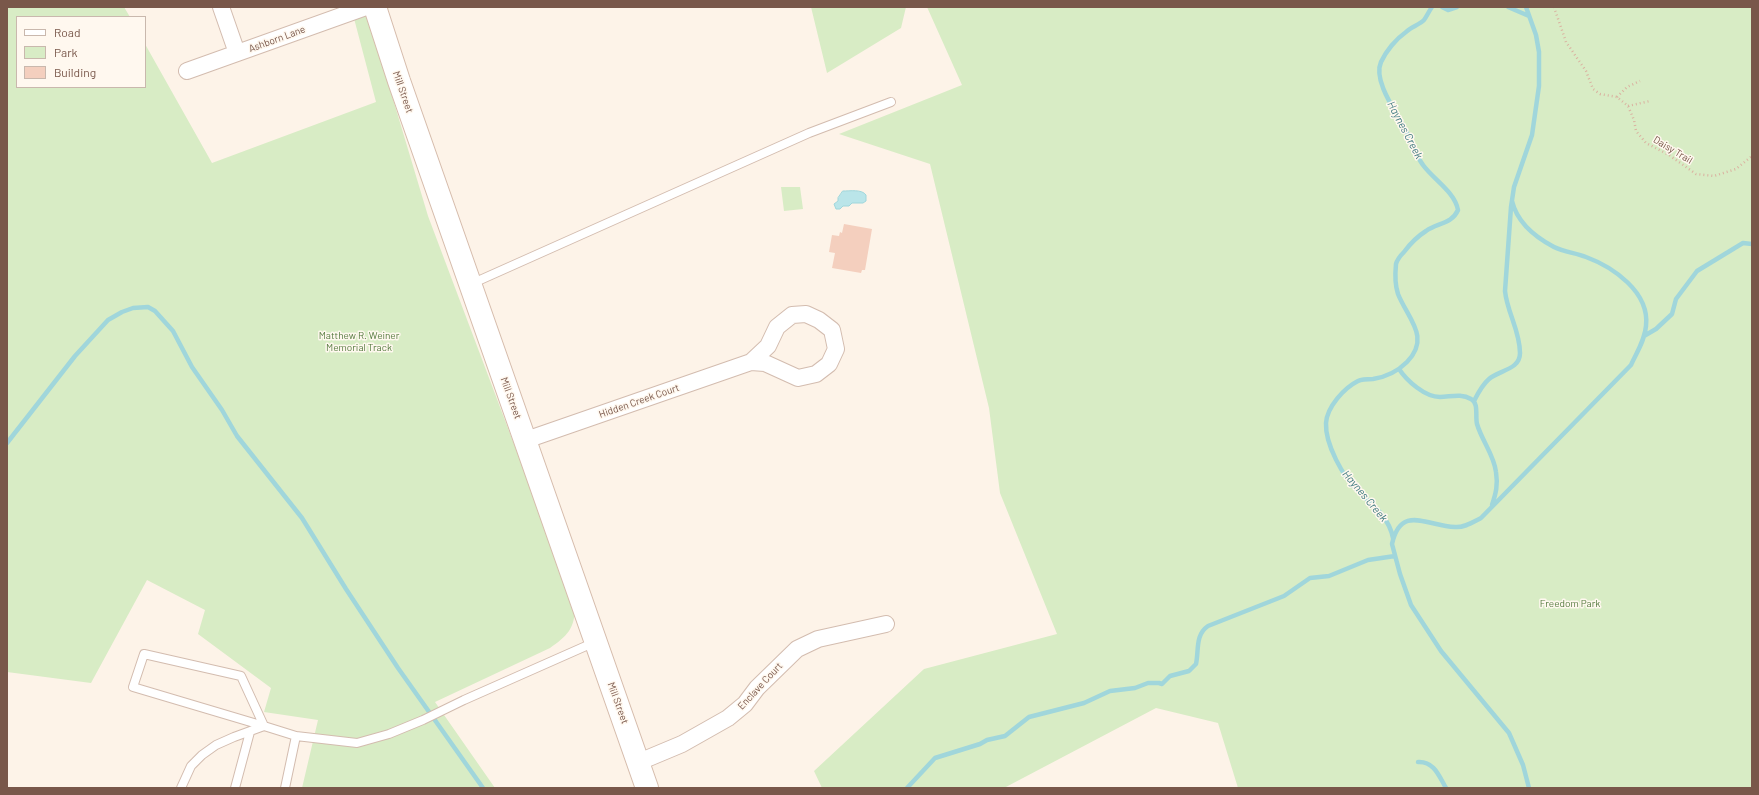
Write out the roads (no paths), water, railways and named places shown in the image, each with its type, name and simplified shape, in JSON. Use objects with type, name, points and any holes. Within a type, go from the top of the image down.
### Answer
[{"type":"street","points":[[221,7],[238,53]]},
{"type":"street","name":"Ashborn Lane","points":[[187,71],[366,7]]},
{"type":"street","name":"Mill Street","points":[[375,7],[647,788]]},
{"type":"street","name":"Hidden Creek Court","points":[[526,440],[751,362],[765,363],[798,378],[816,374],[830,364],[836,349],[832,330],[819,320],[806,314],[792,315],[777,328],[768,346],[751,362]]},
{"type":"street","name":"Enclave Court","points":[[639,762],[682,744],[728,718],[745,704],[757,688],[797,649],[824,637],[886,624]]},
{"type":"lane","points":[[471,285],[810,133],[891,102]]},
{"type":"lane","points":[[264,726],[241,676],[144,654],[133,687],[296,736],[357,743],[389,734],[423,720],[595,641]]},
{"type":"lane","points":[[181,788],[191,766],[202,755],[216,745],[264,726]]},
{"type":"lane","points":[[234,788],[250,732]]},
{"type":"lane","points":[[285,788],[296,736]]},
{"type":"water","points":[[843,191],[862,192],[866,195],[866,201],[863,203],[852,203],[849,206],[843,206],[840,209],[836,209],[834,204],[838,201],[838,198]]},
{"type":"waterway","name":"Haynes Creek","points":[[1393,538],[1391,530],[1384,517],[1352,485],[1341,469],[1328,441],[1326,423],[1329,411],[1347,388],[1360,380],[1373,379],[1391,374],[1403,366],[1414,353],[1417,344],[1417,336],[1412,320],[1398,294],[1396,287],[1396,264],[1400,256],[1417,238],[1430,228],[1448,221],[1458,210],[1453,197],[1427,170],[1416,154],[1410,139],[1383,89],[1380,79],[1379,70],[1381,62],[1388,50],[1402,35],[1424,20],[1432,7]]},
{"type":"waterway","points":[[1442,7],[1448,10],[1457,7]]},
{"type":"waterway","points":[[1508,7],[1529,16]]},
{"type":"waterway","points":[[1474,401],[1480,389],[1487,381],[1493,376],[1517,363],[1520,353],[1518,337],[1506,299],[1505,291],[1511,207],[1514,187],[1532,135],[1539,86],[1539,52],[1536,35],[1526,7]]},
{"type":"waterway","points":[[1512,201],[1514,209],[1522,222],[1540,239],[1558,249],[1596,261],[1618,274],[1628,282],[1642,302],[1646,314],[1644,336],[1631,365],[1481,518],[1462,527],[1445,526],[1425,521],[1409,521],[1402,524],[1396,532],[1392,544],[1400,574],[1411,605],[1441,651],[1509,733],[1523,765],[1529,788]]},
{"type":"waterway","points":[[1644,336],[1656,329],[1672,314],[1676,299],[1697,271],[1743,243],[1752,244]]},
{"type":"waterway","points":[[7,443],[75,356],[108,320],[133,308],[148,307],[155,311],[173,331],[192,367],[222,410],[237,436],[302,518],[346,589],[398,668],[483,788]]},
{"type":"waterway","points":[[1399,369],[1417,388],[1428,394],[1440,397],[1463,396],[1471,399],[1475,403],[1477,424],[1495,466],[1497,481],[1495,497],[1492,505]]},
{"type":"waterway","points":[[907,788],[935,758],[980,744],[987,740],[1005,736],[1029,717],[1084,703],[1110,691],[1135,688],[1148,683],[1162,684],[1170,676],[1189,671],[1196,664],[1199,638],[1208,626],[1284,596],[1310,578],[1329,576],[1368,560],[1395,556]]},
{"type":"waterway","points":[[1418,762],[1424,762],[1432,767],[1446,788]]},
{"type":"park label","name":"Matthew R. Weiner Memorial Track","points":[[359,342]]},
{"type":"park label","name":"Freedom Park","points":[[1570,604]]}]
